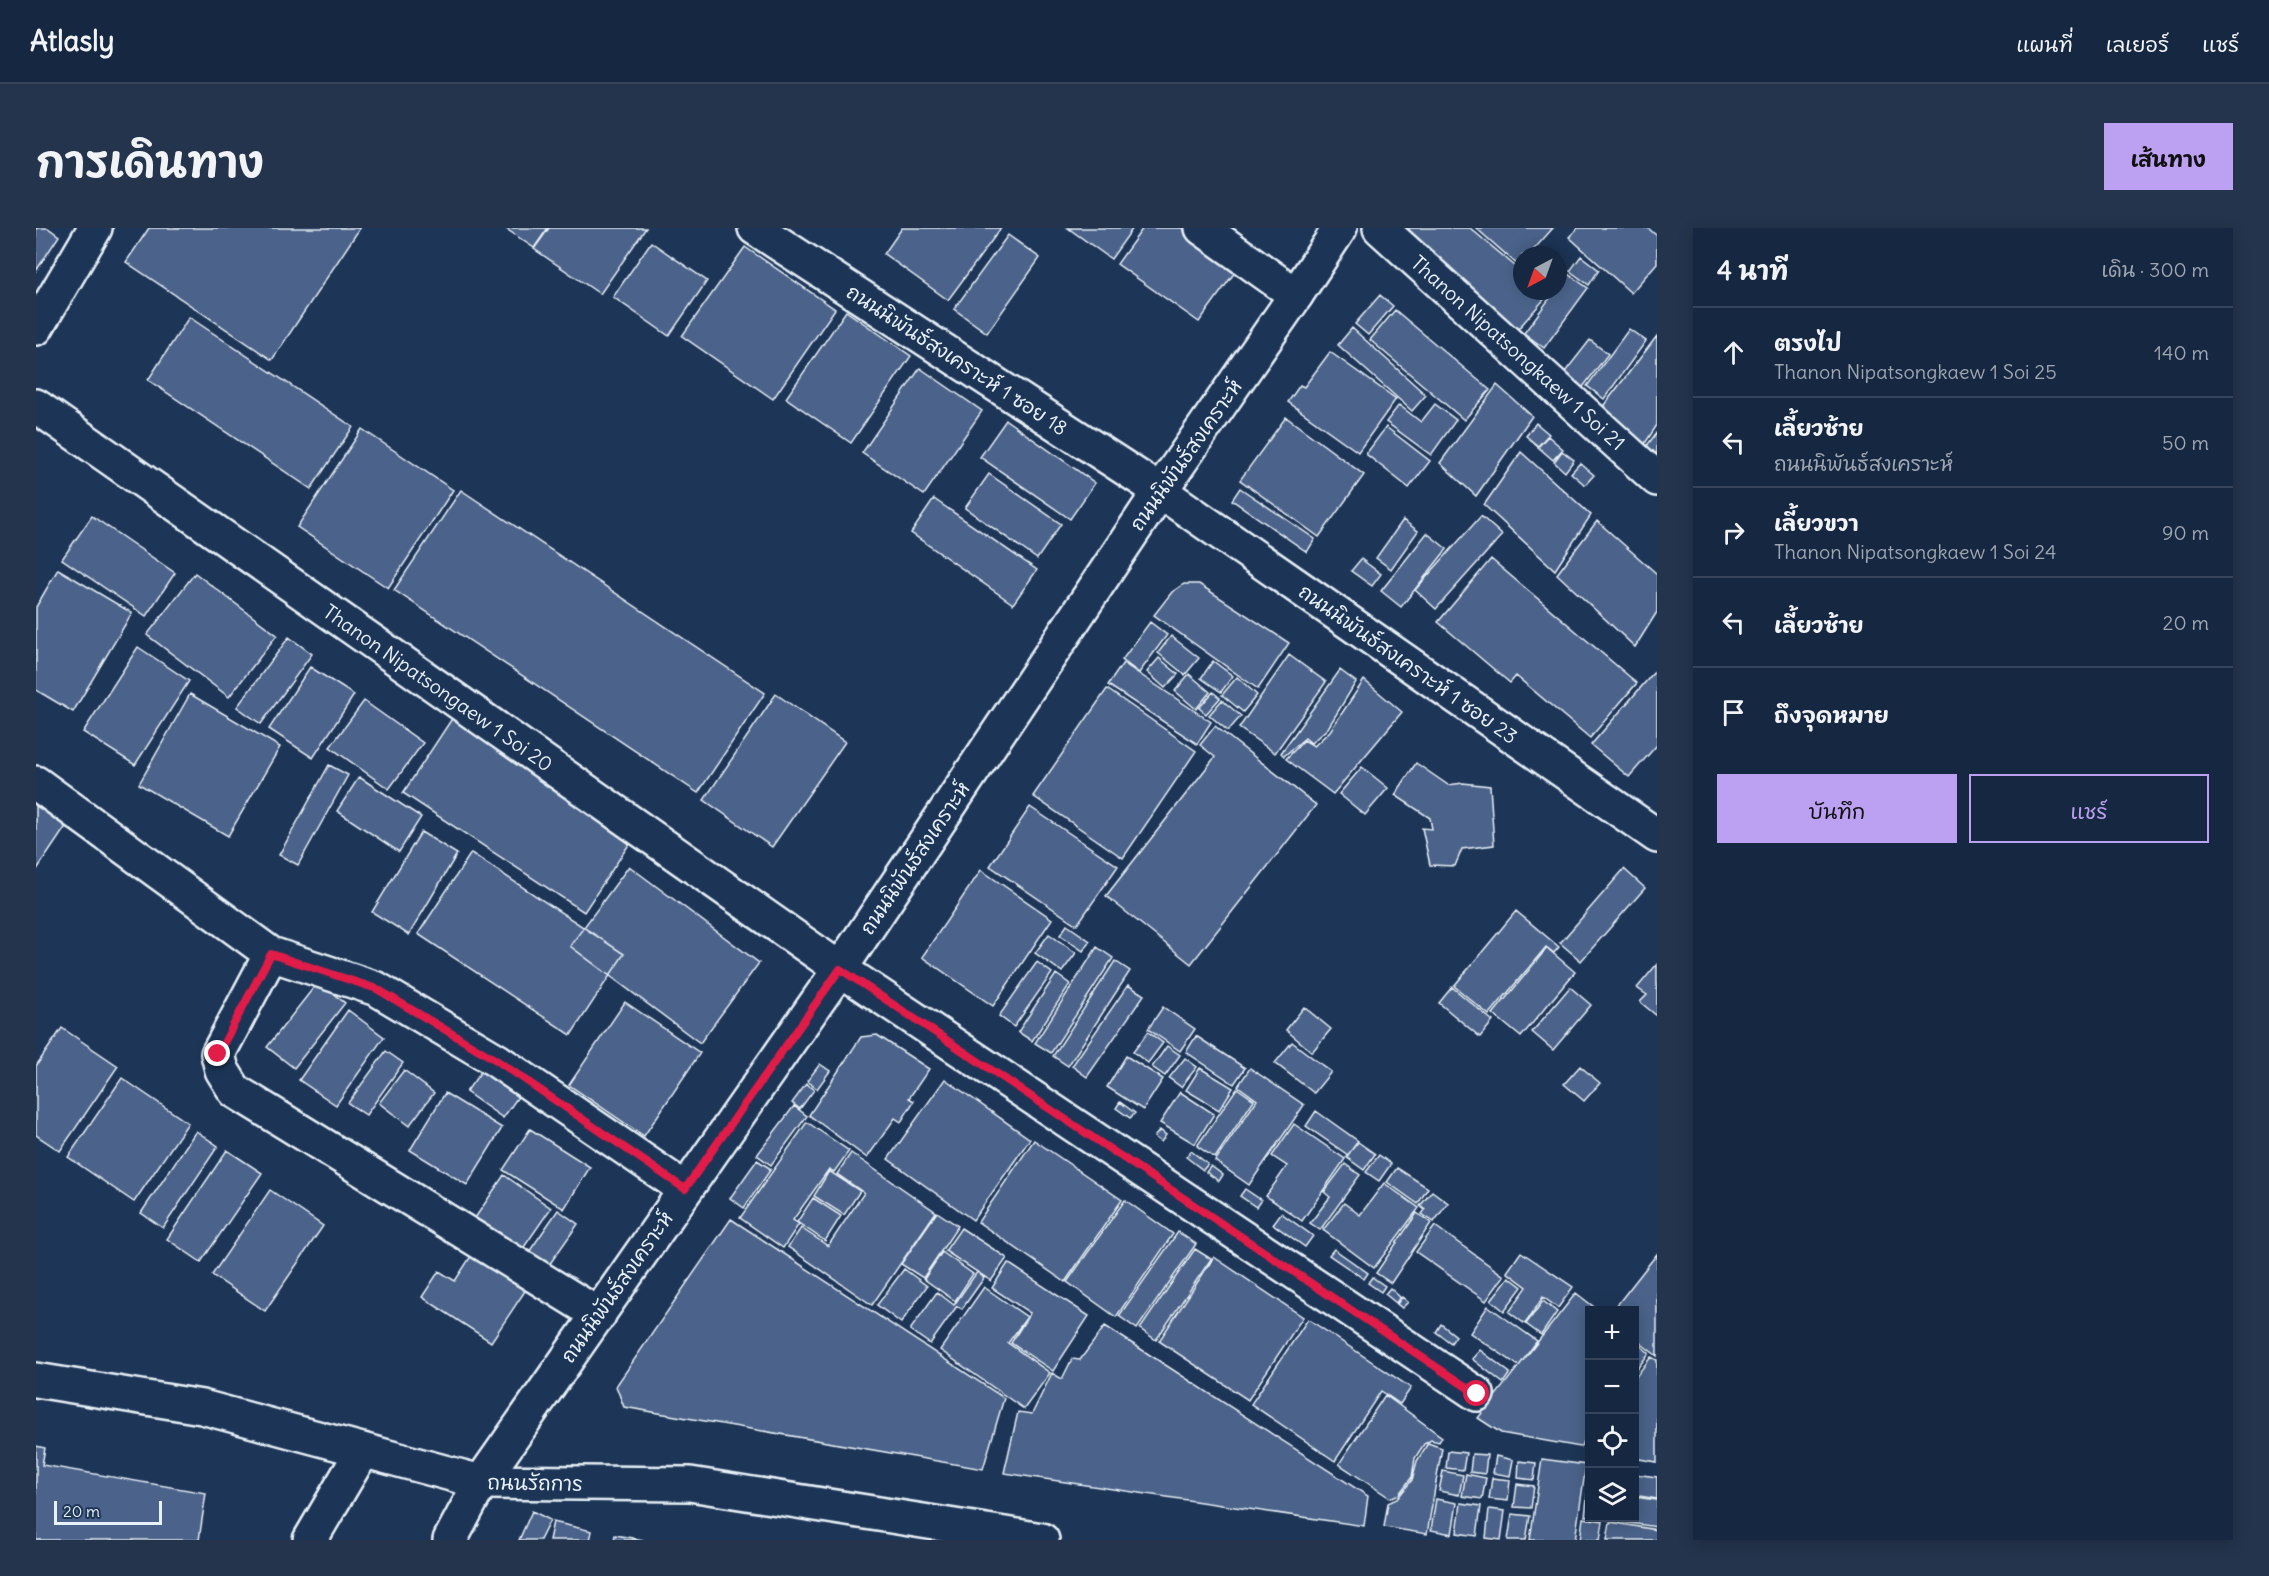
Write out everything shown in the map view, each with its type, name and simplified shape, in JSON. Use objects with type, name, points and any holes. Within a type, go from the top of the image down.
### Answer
[{"type":"street","points":[[36,328],[95,228]]},
{"type":"street","name":"ถนนนิพันธ์สงเคราะห์ 1 ซอย 18","points":[[755,228],[1160,492]]},
{"type":"street","points":[[1202,228],[1296,295]]},
{"type":"street","name":"ถนนนิพันธ์สงเคราะห์","points":[[450,1540],[481,1482],[840,969],[1340,228]]},
{"type":"street","name":"Thanon Nipatsongkaew 1 Soi 21","points":[[1380,228],[1657,479]]},
{"type":"street","name":"Thanon Nipatsongaew 1 Soi 20","points":[[36,406],[840,969],[1477,1394]]},
{"type":"street","name":"ถนนนิพันธ์สงเคราะห์ 1 ซอย 23","points":[[1160,492],[1657,836]]},
{"type":"street","points":[[36,783],[271,954],[377,989],[496,1060],[685,1189]]},
{"type":"street","points":[[271,954],[218,1054],[222,1070],[236,1091],[599,1315]]},
{"type":"street","name":"ถนนรัถการ","points":[[36,1380],[202,1407],[481,1482],[690,1484],[1042,1540]]},
{"type":"street","points":[[310,1540],[363,1450]]},
{"type":"building","points":[[36,228],[48,228],[59,236],[36,271]]},
{"type":"building","points":[[149,228],[360,228],[272,360],[126,262]]},
{"type":"building","points":[[505,228],[548,228],[534,248]]},
{"type":"building","points":[[549,228],[646,228],[600,294],[534,249]]},
{"type":"building","points":[[902,228],[1001,228],[948,300],[884,254]]},
{"type":"building","points":[[1068,228],[1133,228],[1111,259]]},
{"type":"building","points":[[1143,228],[1183,228],[1238,268],[1199,322],[1117,264]]},
{"type":"building","points":[[1410,228],[1470,228],[1513,264],[1513,300],[1544,300],[1518,329],[1406,233]]},
{"type":"building","points":[[1476,228],[1553,228],[1537,246],[1513,246],[1513,261]]},
{"type":"building","points":[[1578,228],[1648,228],[1657,236],[1657,263],[1631,293],[1569,237]]},
{"type":"building","points":[[1008,235],[1040,258],[987,333],[954,309]]},
{"type":"building","points":[[651,242],[707,281],[669,336],[613,297]]},
{"type":"building","points":[[745,247],[835,309],[773,399],[682,336]]},
{"type":"building","points":[[1581,256],[1599,270],[1589,285],[1570,271]]},
{"type":"building","points":[[1567,275],[1588,288],[1544,348],[1524,333],[1548,300],[1567,300]]},
{"type":"building","points":[[1380,295],[1393,306],[1368,335],[1355,324]]},
{"type":"building","points":[[1395,310],[1490,390],[1464,420],[1370,340]]},
{"type":"building","points":[[846,311],[911,356],[851,443],[786,398]]},
{"type":"building","points":[[189,317],[353,427],[311,489],[148,380]]},
{"type":"building","points":[[1352,328],[1426,395],[1412,411],[1338,345]]},
{"type":"building","points":[[1629,329],[1646,341],[1604,399],[1587,386]]},
{"type":"building","points":[[1657,336],[1657,425],[1644,445],[1601,409]]},
{"type":"building","points":[[1590,340],[1608,354],[1580,391],[1561,377]]},
{"type":"building","points":[[1330,352],[1396,399],[1358,452],[1288,402],[1300,385],[1304,387]]},
{"type":"building","points":[[920,368],[982,411],[924,495],[862,453]]},
{"type":"building","points":[[1497,385],[1532,416],[1476,496],[1440,463]]},
{"type":"building","points":[[1435,404],[1456,420],[1431,455],[1386,422],[1399,405],[1421,422]]},
{"type":"building","points":[[1286,417],[1364,475],[1319,537],[1240,480]]},
{"type":"building","points":[[1006,420],[1095,483],[1070,519],[980,457]]},
{"type":"building","points":[[1536,423],[1549,434],[1538,446],[1526,436]]},
{"type":"building","points":[[1386,427],[1430,461],[1409,488],[1366,454]]},
{"type":"building","points":[[362,429],[453,490],[388,588],[297,527]]},
{"type":"building","points":[[1657,432],[1657,461],[1643,451]]},
{"type":"building","points":[[1548,436],[1563,449],[1553,460],[1538,447]]},
{"type":"building","points":[[1562,451],[1574,460],[1565,472],[1554,462]]},
{"type":"building","points":[[1521,452],[1591,515],[1555,570],[1484,505]]},
{"type":"building","points":[[1580,463],[1594,475],[1585,485],[1571,473]]},
{"type":"building","points":[[989,474],[1061,524],[1037,559],[965,508]]},
{"type":"building","points":[[1240,488],[1315,539],[1307,552],[1232,500]]},
{"type":"building","points":[[461,490],[765,693],[698,793],[394,590]]},
{"type":"building","points":[[934,499],[1037,570],[1013,604],[911,533]]},
{"type":"building","points":[[92,516],[175,573],[146,616],[62,559]]},
{"type":"building","points":[[1481,516],[1502,535],[1436,609],[1415,590]]},
{"type":"building","points":[[1403,520],[1418,531],[1391,569],[1376,558]]},
{"type":"building","points":[[1597,521],[1657,574],[1657,612],[1635,647],[1557,574]]},
{"type":"building","points":[[1427,533],[1447,549],[1401,607],[1381,591]]},
{"type":"building","points":[[1361,559],[1381,574],[1372,586],[1351,571]]},
{"type":"building","points":[[1491,559],[1637,683],[1590,738],[1516,676],[1510,683],[1438,622]]},
{"type":"building","points":[[58,569],[132,613],[73,712],[36,690],[36,607]]},
{"type":"building","points":[[195,573],[277,635],[229,697],[147,635]]},
{"type":"building","points":[[1184,584],[1199,584],[1289,643],[1258,689],[1154,615],[1172,592]]},
{"type":"building","points":[[1150,622],[1167,635],[1139,673],[1122,660]]},
{"type":"building","points":[[1171,636],[1199,658],[1185,675],[1158,653]]},
{"type":"building","points":[[289,637],[312,654],[261,724],[237,707]]},
{"type":"building","points":[[138,647],[189,681],[135,765],[83,732]]},
{"type":"building","points":[[1289,655],[1326,682],[1275,753],[1239,728]]},
{"type":"building","points":[[1159,658],[1178,674],[1165,688],[1147,672]]},
{"type":"building","points":[[1213,661],[1233,676],[1221,692],[1201,678]]},
{"type":"building","points":[[1123,663],[1211,722],[1197,744],[1108,685]]},
{"type":"building","points":[[310,667],[354,695],[313,758],[269,729]]},
{"type":"building","points":[[1340,670],[1356,682],[1328,728],[1311,743],[1305,738],[1284,756],[1281,753]]},
{"type":"building","points":[[1655,671],[1657,672],[1657,745],[1629,777],[1591,745]]},
{"type":"building","points":[[1189,674],[1210,692],[1196,709],[1175,691]]},
{"type":"building","points":[[1237,677],[1257,695],[1243,712],[1222,695]]},
{"type":"building","points":[[1364,680],[1402,712],[1333,794],[1286,759],[1304,740],[1314,746],[1330,731]]},
{"type":"building","points":[[1107,689],[1196,751],[1123,858],[1033,796]]},
{"type":"building","points":[[1213,692],[1220,698],[1206,714],[1199,708]]},
{"type":"building","points":[[190,694],[280,747],[228,836],[139,784]]},
{"type":"building","points":[[776,694],[845,742],[772,847],[704,800]]},
{"type":"building","points":[[1222,700],[1241,716],[1228,731],[1209,715]]},
{"type":"building","points":[[364,701],[423,743],[389,789],[330,747]]},
{"type":"building","points":[[455,714],[636,834],[584,912],[403,793]]},
{"type":"building","points":[[1215,726],[1316,805],[1191,964],[1106,896],[1215,757],[1200,745]]},
{"type":"building","points":[[1416,763],[1448,785],[1463,783],[1490,786],[1494,845],[1462,849],[1455,866],[1430,865],[1422,828],[1432,829],[1430,818],[1395,795]]},
{"type":"building","points":[[329,765],[348,775],[298,865],[279,855]]},
{"type":"building","points":[[1362,767],[1388,788],[1365,815],[1339,794]]},
{"type":"building","points":[[359,777],[421,817],[399,852],[337,811]]},
{"type":"building","points":[[36,791],[73,816],[36,871]]},
{"type":"building","points":[[1030,807],[1118,866],[1077,925],[990,866]]},
{"type":"building","points":[[421,832],[457,854],[409,935],[372,912]]},
{"type":"building","points":[[471,853],[624,954],[571,1035],[418,934]]},
{"type":"building","points":[[629,866],[759,963],[700,1043],[570,946]]},
{"type":"building","points":[[1624,869],[1645,888],[1581,961],[1560,943]]},
{"type":"building","points":[[981,870],[1052,919],[993,1006],[922,957]]},
{"type":"building","points":[[1516,911],[1559,947],[1554,953],[1546,947],[1489,1015],[1454,986]]},
{"type":"building","points":[[1067,925],[1090,941],[1083,951],[1060,935]]},
{"type":"building","points":[[1049,934],[1076,953],[1062,972],[1035,953]]},
{"type":"building","points":[[1097,947],[1113,958],[1051,1053],[1035,1043]]},
{"type":"building","points":[[1547,948],[1575,972],[1521,1037],[1493,1014]]},
{"type":"building","points":[[1115,961],[1130,971],[1068,1066],[1053,1056]]},
{"type":"building","points":[[1037,962],[1052,973],[1014,1027],[999,1016]]},
{"type":"building","points":[[1657,964],[1657,1016],[1640,1002],[1647,995],[1637,988]]},
{"type":"building","points":[[1056,974],[1070,984],[1032,1041],[1018,1032]]},
{"type":"building","points":[[318,982],[345,1003],[294,1068],[267,1047]]},
{"type":"building","points":[[1128,985],[1144,995],[1087,1077],[1072,1066]]},
{"type":"building","points":[[1452,987],[1493,1021],[1480,1037],[1439,1003]]},
{"type":"building","points":[[1570,987],[1591,1005],[1553,1050],[1532,1032]]},
{"type":"building","points":[[625,1002],[700,1053],[644,1136],[569,1085]]},
{"type":"building","points":[[1163,1007],[1195,1029],[1180,1051],[1148,1029]]},
{"type":"building","points":[[1304,1007],[1331,1029],[1312,1052],[1286,1030]]},
{"type":"building","points":[[348,1010],[384,1037],[336,1105],[299,1080]]},
{"type":"building","points":[[62,1028],[118,1066],[60,1151],[36,1135],[36,1066]]},
{"type":"building","points":[[1148,1032],[1163,1043],[1148,1063],[1133,1052]]},
{"type":"building","points":[[877,1035],[929,1069],[909,1098],[914,1101],[901,1122],[895,1118],[867,1158],[809,1115],[861,1037]]},
{"type":"building","points":[[1196,1036],[1245,1068],[1234,1084],[1186,1052]]},
{"type":"building","points":[[1292,1042],[1331,1072],[1314,1093],[1275,1063]]},
{"type":"building","points":[[1167,1046],[1180,1055],[1165,1076],[1152,1067]]},
{"type":"building","points":[[386,1051],[403,1063],[366,1115],[348,1103]]},
{"type":"building","points":[[496,1051],[532,1077],[503,1118],[466,1092]]},
{"type":"building","points":[[1126,1056],[1163,1079],[1143,1110],[1107,1087]]},
{"type":"building","points":[[1185,1058],[1197,1067],[1181,1087],[1169,1078]]},
{"type":"building","points":[[820,1064],[830,1071],[817,1089],[807,1081]]},
{"type":"building","points":[[1580,1066],[1600,1083],[1584,1101],[1564,1084]]},
{"type":"building","points":[[1200,1068],[1233,1088],[1219,1110],[1186,1090]]},
{"type":"building","points":[[1250,1068],[1304,1105],[1249,1185],[1215,1161],[1257,1100],[1238,1086]]},
{"type":"building","points":[[404,1070],[434,1093],[409,1126],[379,1103]]},
{"type":"building","points":[[122,1078],[188,1123],[134,1202],[68,1157]]},
{"type":"building","points":[[945,1079],[1030,1139],[973,1220],[888,1159]]},
{"type":"building","points":[[806,1084],[814,1090],[800,1109],[792,1103]]},
{"type":"building","points":[[1237,1088],[1254,1100],[1215,1158],[1197,1146]]},
{"type":"building","points":[[1180,1092],[1214,1114],[1195,1144],[1160,1123]]},
{"type":"building","points":[[445,1093],[502,1128],[467,1185],[410,1150]]},
{"type":"building","points":[[1120,1102],[1135,1113],[1130,1118],[1116,1108]]},
{"type":"building","points":[[794,1106],[807,1116],[771,1165],[757,1155]]},
{"type":"building","points":[[1316,1111],[1358,1141],[1348,1155],[1306,1126]]},
{"type":"building","points":[[807,1122],[849,1151],[834,1172],[829,1169],[793,1220],[799,1224],[783,1248],[740,1218]]},
{"type":"building","points":[[1294,1124],[1345,1159],[1302,1221],[1266,1196],[1287,1166],[1272,1156]]},
{"type":"building","points":[[530,1129],[590,1167],[564,1209],[503,1170]]},
{"type":"building","points":[[1160,1130],[1166,1135],[1161,1142],[1154,1137]]},
{"type":"building","points":[[196,1131],[218,1146],[163,1228],[141,1213]]},
{"type":"building","points":[[1034,1140],[1122,1200],[1065,1282],[978,1222]]},
{"type":"building","points":[[1358,1142],[1375,1154],[1364,1170],[1346,1157]]},
{"type":"building","points":[[227,1150],[262,1173],[201,1262],[167,1239]]},
{"type":"building","points":[[1191,1151],[1208,1164],[1203,1170],[1186,1157]]},
{"type":"building","points":[[851,1153],[936,1212],[872,1305],[788,1247],[801,1228],[828,1246],[864,1193],[837,1174]]},
{"type":"building","points":[[1379,1155],[1391,1164],[1379,1181],[1366,1172]]},
{"type":"building","points":[[757,1160],[771,1169],[744,1208],[730,1198]]},
{"type":"building","points":[[1345,1164],[1360,1175],[1320,1230],[1310,1223],[1330,1197],[1324,1192]]},
{"type":"building","points":[[1211,1166],[1223,1175],[1219,1181],[1206,1172]]},
{"type":"building","points":[[1397,1168],[1428,1188],[1418,1204],[1387,1182]]},
{"type":"building","points":[[829,1171],[860,1191],[844,1215],[814,1196]]},
{"type":"building","points":[[504,1175],[551,1208],[522,1250],[475,1218]]},
{"type":"building","points":[[1384,1183],[1419,1208],[1374,1268],[1323,1230],[1344,1203],[1360,1215]]},
{"type":"building","points":[[1245,1189],[1261,1200],[1256,1207],[1240,1196]]},
{"type":"building","points":[[270,1190],[323,1226],[265,1311],[212,1275]]},
{"type":"building","points":[[1432,1191],[1448,1203],[1434,1222],[1422,1214],[1425,1210],[1420,1206]]},
{"type":"building","points":[[813,1198],[841,1216],[825,1241],[797,1222]]},
{"type":"building","points":[[1125,1200],[1173,1234],[1116,1317],[1067,1282]]},
{"type":"building","points":[[558,1210],[578,1224],[549,1265],[529,1252]]},
{"type":"building","points":[[937,1212],[958,1226],[923,1278],[901,1264]]},
{"type":"building","points":[[1281,1213],[1313,1236],[1305,1247],[1273,1224]]},
{"type":"building","points":[[1417,1213],[1431,1223],[1391,1283],[1376,1273]]},
{"type":"building","points":[[731,1219],[1004,1398],[983,1469],[624,1407],[616,1386]]},
{"type":"building","points":[[1435,1226],[1504,1276],[1486,1301],[1416,1252]]},
{"type":"building","points":[[961,1228],[1007,1258],[991,1281],[945,1251]]},
{"type":"building","points":[[1178,1232],[1196,1244],[1137,1329],[1119,1316]]},
{"type":"building","points":[[1195,1249],[1211,1259],[1156,1340],[1140,1329]]},
{"type":"building","points":[[1334,1249],[1368,1273],[1364,1279],[1329,1255]]},
{"type":"building","points":[[942,1252],[973,1274],[955,1301],[924,1279]]},
{"type":"building","points":[[1521,1252],[1573,1287],[1558,1308],[1543,1297],[1525,1324],[1509,1312],[1527,1287],[1507,1272]]},
{"type":"building","points":[[473,1253],[527,1288],[491,1342],[422,1297],[439,1271],[455,1281]]},
{"type":"building","points":[[1657,1254],[1657,1356],[1639,1342],[1639,1306],[1616,1306]]},
{"type":"building","points":[[1214,1257],[1303,1317],[1248,1400],[1159,1341]]},
{"type":"building","points":[[1008,1263],[1089,1316],[1053,1371],[1011,1343],[1030,1313],[992,1288]]},
{"type":"building","points":[[904,1269],[927,1286],[901,1323],[877,1305]]},
{"type":"building","points":[[977,1272],[984,1278],[962,1309],[957,1306],[930,1344],[910,1330],[937,1292],[954,1305]]},
{"type":"building","points":[[1372,1277],[1385,1286],[1381,1292],[1368,1283]]},
{"type":"building","points":[[1509,1277],[1522,1287],[1504,1311],[1491,1300]]},
{"type":"building","points":[[984,1287],[1027,1317],[1008,1343],[1050,1373],[1024,1409],[940,1350]]},
{"type":"building","points":[[1390,1288],[1400,1297],[1396,1303],[1385,1294]]},
{"type":"building","points":[[1576,1293],[1593,1306],[1585,1306],[1585,1440],[1580,1447],[1501,1433],[1478,1418]]},
{"type":"building","points":[[1402,1297],[1408,1302],[1402,1308],[1397,1304]]},
{"type":"building","points":[[1543,1301],[1557,1312],[1541,1335],[1526,1324]]},
{"type":"building","points":[[1488,1306],[1537,1341],[1519,1366],[1470,1333]]},
{"type":"building","points":[[1308,1319],[1411,1388],[1400,1404],[1381,1391],[1335,1461],[1251,1404]]},
{"type":"building","points":[[1441,1324],[1456,1336],[1451,1343],[1436,1332]]},
{"type":"building","points":[[1105,1326],[1368,1496],[1364,1526],[1004,1473],[1018,1412],[1032,1414],[1052,1373],[1062,1379],[1072,1359],[1080,1360]]},
{"type":"building","points":[[1639,1344],[1649,1353],[1639,1366]]},
{"type":"building","points":[[1480,1350],[1510,1373],[1503,1383],[1472,1359]]},
{"type":"building","points":[[1651,1357],[1657,1360],[1657,1462],[1639,1459],[1639,1373]]},
{"type":"building","points":[[1385,1395],[1442,1437],[1439,1442],[1431,1440],[1424,1444],[1415,1458],[1412,1477],[1399,1494],[1390,1498],[1339,1464]]},
{"type":"building","points":[[1428,1443],[1442,1448],[1427,1534],[1384,1527],[1388,1503],[1397,1499],[1412,1480],[1417,1461]]},
{"type":"building","points":[[36,1446],[45,1448],[42,1465],[206,1493],[199,1540],[36,1540]]},
{"type":"building","points":[[1448,1451],[1466,1453],[1463,1470],[1446,1468]]},
{"type":"building","points":[[1472,1454],[1487,1455],[1485,1474],[1470,1472]]},
{"type":"building","points":[[1496,1456],[1513,1460],[1510,1476],[1493,1473]]},
{"type":"building","points":[[1542,1459],[1585,1465],[1575,1540],[1530,1540]]},
{"type":"building","points":[[1519,1461],[1536,1463],[1534,1480],[1518,1478]]},
{"type":"building","points":[[1443,1471],[1463,1475],[1459,1495],[1439,1491]]},
{"type":"building","points":[[1466,1474],[1486,1478],[1482,1499],[1462,1496]]},
{"type":"building","points":[[1639,1475],[1657,1477],[1657,1499],[1639,1496]]},
{"type":"building","points":[[1492,1478],[1510,1480],[1508,1501],[1489,1499]]},
{"type":"building","points":[[1517,1484],[1534,1486],[1531,1508],[1514,1507]]},
{"type":"building","points":[[1639,1498],[1657,1500],[1657,1527],[1623,1522],[1639,1522]]},
{"type":"building","points":[[1436,1499],[1457,1503],[1452,1534],[1431,1530]]},
{"type":"building","points":[[1461,1503],[1481,1506],[1477,1536],[1457,1533]]},
{"type":"building","points":[[1489,1509],[1505,1511],[1501,1540],[1486,1538]]},
{"type":"building","points":[[532,1511],[550,1520],[540,1540],[519,1540]]},
{"type":"building","points":[[1512,1514],[1530,1516],[1526,1540],[1508,1540]]},
{"type":"building","points":[[1583,1518],[1585,1522],[1603,1522],[1600,1540],[1580,1540]]},
{"type":"building","points":[[553,1522],[592,1531],[590,1540],[549,1540]]},
{"type":"building","points":[[1610,1522],[1657,1530],[1657,1540],[1607,1540]]},
{"type":"building","points":[[615,1535],[644,1540],[614,1540]]},
{"type":"route","points":[[218,1054],[271,954],[377,989],[496,1060],[685,1189],[840,969],[1477,1394]]}]
